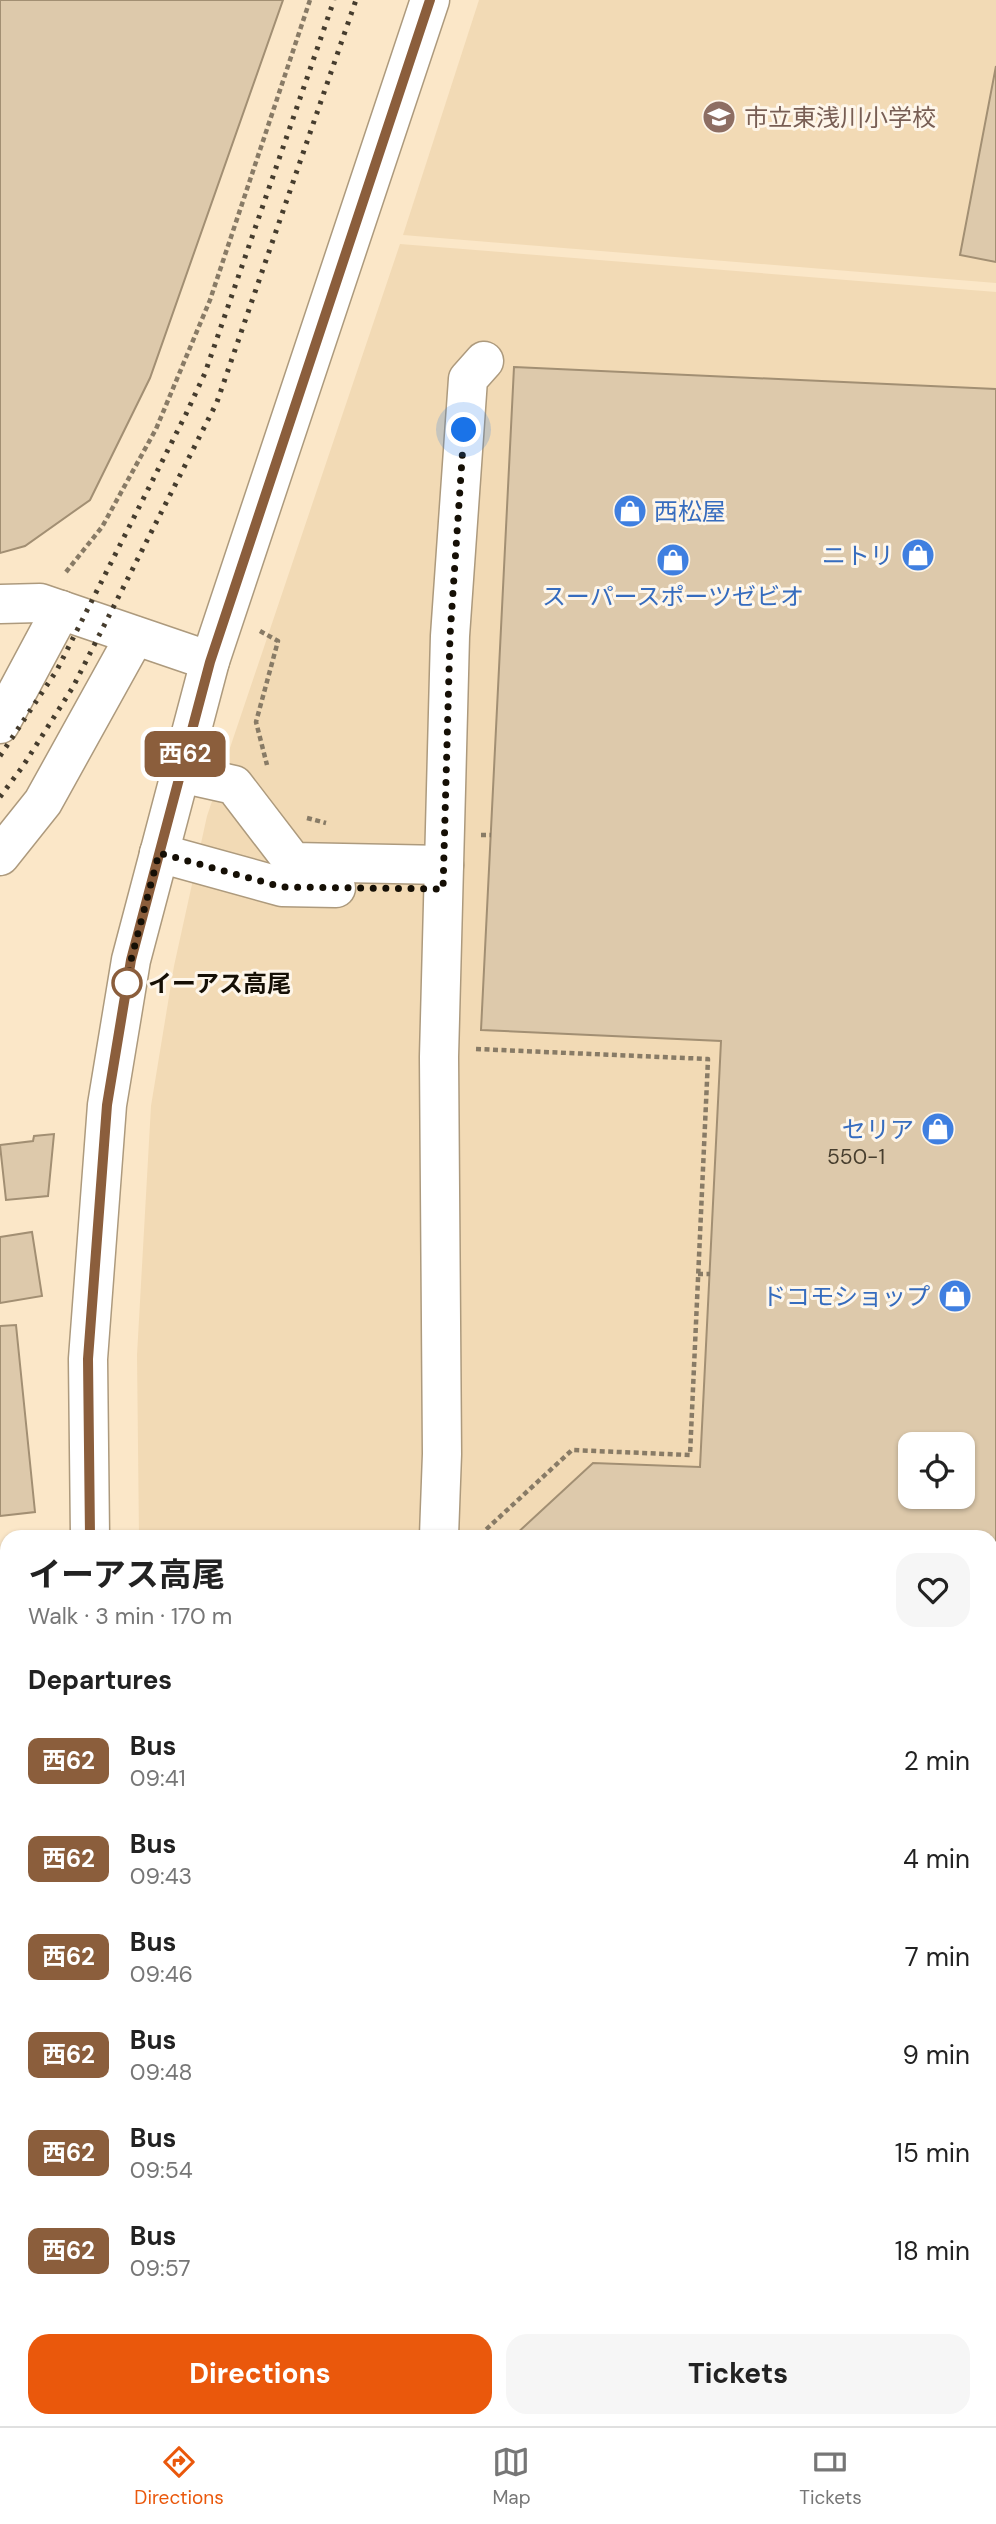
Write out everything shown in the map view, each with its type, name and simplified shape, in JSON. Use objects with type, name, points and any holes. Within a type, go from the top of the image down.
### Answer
[{"type":"street","points":[[90,1530],[88,1359],[107,1105],[131,960],[210,662],[430,0]]},
{"type":"street","points":[[439,1530],[442,1454],[439,1057],[450,636],[468,379],[484,361]]},
{"type":"street","points":[[0,604],[50,607],[210,662]]},
{"type":"street","points":[[0,724],[50,607]]},
{"type":"street","points":[[0,856],[43,802],[135,636]]},
{"type":"street","points":[[180,773],[234,785],[293,862],[444,877]]},
{"type":"street","points":[[159,853],[282,887],[444,877]]},
{"type":"path","points":[[50,607],[102,527],[156,429],[210,300],[310,0]]},
{"type":"path","points":[[256,629],[278,642],[256,722],[270,776]]},
{"type":"path","points":[[304,817],[331,825]]},
{"type":"path","points":[[464,1048],[708,1059],[690,1455],[572,1450],[485,1530]]},
{"type":"path","points":[[698,1274],[710,1274]]},
{"type":"shaded area","name":"市立東浅川小学校","points":[[479,0],[996,0],[996,283],[403,235]]},
{"type":"shaded area","name":"イーアス高尾","points":[[400,244],[996,292],[996,1530],[139,1530],[137,1355],[151,1106],[174,966],[207,816]]},
{"type":"building","points":[[0,0],[283,0],[150,378],[90,500],[25,546],[0,553]]},
{"type":"building","points":[[996,66],[996,262],[960,255]]},
{"type":"building","points":[[514,367],[996,389],[996,1530],[520,1530],[593,1463],[700,1467],[721,1041],[481,1030]]},
{"type":"building","points":[[54,1134],[48,1196],[6,1200],[0,1145],[33,1141],[34,1136]]},
{"type":"building","points":[[32,1232],[42,1296],[0,1303],[0,1237]]},
{"type":"building","points":[[16,1325],[35,1512],[0,1516],[0,1326]]},
{"type":"railway","points":[[0,756],[57,670],[205,373],[334,0]]},
{"type":"railway","points":[[0,797],[73,687],[217,402],[356,0]]},
{"type":"bus line","name":"西62","points":[[89,1530],[88,1359],[107,1105],[131,960],[210,662],[430,0]]},
{"type":"place","name":"市立東浅川小学校","points":[[719,117]]},
{"type":"place","name":"西松屋","points":[[630,511]]},
{"type":"place","name":"ニトリ","points":[[918,555]]},
{"type":"place","name":"スーパースポーツゼビオ","points":[[673,560]]},
{"type":"place","name":"イーアス高尾","points":[[127,983]]},
{"type":"place","name":"セリア","points":[[938,1129]]},
{"type":"place","name":"ドコモショップ","points":[[955,1296]]},
{"type":"route","points":[[127,983],[159,853],[282,887],[443,889],[450,636],[464,430]]}]
